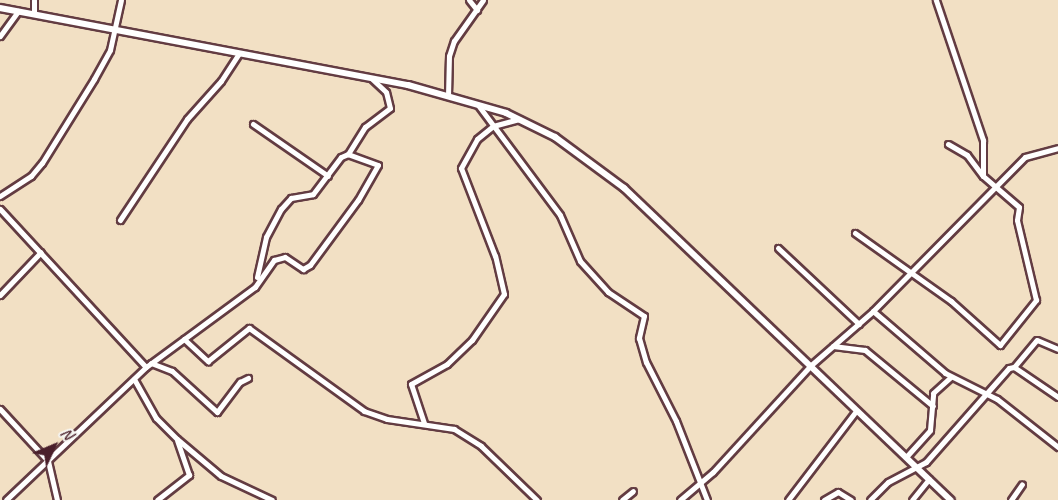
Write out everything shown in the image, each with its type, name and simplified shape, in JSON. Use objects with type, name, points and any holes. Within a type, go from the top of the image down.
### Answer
[{"type":"street","points":[[34,0],[34,14]]},
{"type":"street","points":[[0,196],[31,176],[42,163],[94,79],[110,50],[121,0]]},
{"type":"street","points":[[469,0],[477,10]]},
{"type":"street","points":[[448,96],[449,56],[454,41],[483,0]]},
{"type":"street","points":[[936,0],[983,140],[983,176]]},
{"type":"street","points":[[0,8],[371,78],[477,104],[519,119],[555,137],[602,169],[951,500]]},
{"type":"street","points":[[0,36],[18,11]]},
{"type":"street","points":[[120,220],[187,119],[221,81],[239,53]]},
{"type":"street","points":[[255,287],[266,237],[282,209],[291,198],[313,194],[348,154],[365,127],[390,108],[386,92],[371,78]]},
{"type":"street","points":[[477,104],[560,215],[580,261],[608,292],[644,316],[639,338],[646,362],[702,482],[707,500]]},
{"type":"street","points":[[424,423],[411,384],[447,364],[472,340],[504,294],[495,256],[461,168],[477,139],[493,126],[519,119]]},
{"type":"street","points":[[253,124],[328,176]]},
{"type":"street","points":[[855,233],[907,274],[951,301],[1000,345],[1009,338],[1036,300],[1017,220],[1019,207],[983,176],[967,155],[948,144]]},
{"type":"street","points":[[680,500],[702,482],[810,366],[873,311],[907,274],[997,188],[1026,156],[1058,148]]},
{"type":"street","points":[[6,500],[149,365],[255,287],[274,260],[285,257],[307,269],[358,200],[379,162],[348,154]]},
{"type":"street","points":[[0,209],[149,365],[172,371],[217,412],[240,382],[248,378]]},
{"type":"street","points":[[778,248],[859,324]]},
{"type":"street","points":[[0,295],[41,252]]},
{"type":"street","points":[[873,311],[951,377],[989,394],[1058,447]]},
{"type":"street","points":[[184,339],[208,361],[249,328],[364,411],[387,419],[454,429],[481,446],[537,500]]},
{"type":"street","points":[[870,500],[888,482],[926,462],[989,394],[1004,372],[1014,367],[1037,340],[1058,349]]},
{"type":"street","points":[[833,346],[865,350],[933,406]]},
{"type":"street","points":[[1014,367],[1058,397]]},
{"type":"street","points":[[906,457],[930,430],[928,420],[933,406],[933,393],[951,377]]},
{"type":"street","points":[[134,379],[156,418],[177,439],[221,476],[273,500]]},
{"type":"street","points":[[0,409],[48,461],[57,500]]},
{"type":"street","points":[[788,500],[856,411]]},
{"type":"street","points":[[157,500],[189,475],[177,439]]},
{"type":"street","points":[[912,500],[929,479]]},
{"type":"street","points":[[1011,500],[1022,484]]},
{"type":"street","points":[[622,500],[633,491]]},
{"type":"street","points":[[824,500],[838,492],[851,500]]}]
